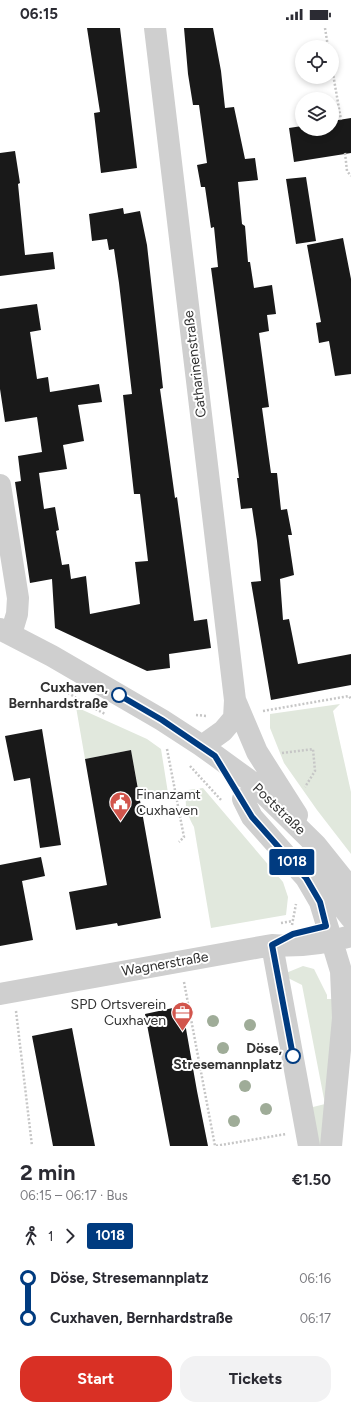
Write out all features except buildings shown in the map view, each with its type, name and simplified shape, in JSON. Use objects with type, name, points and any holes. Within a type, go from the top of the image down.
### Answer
[{"type":"street","name":"Catharinenstraße","points":[[155,28],[235,700],[234,718],[208,751]]},
{"type":"street","points":[[0,485],[18,598],[16,614],[5,632]]},
{"type":"street","name":"Poststraße","points":[[5,632],[106,687],[208,751],[253,784],[316,845],[351,889]]},
{"type":"street","name":"Catharinenstraße","points":[[235,700],[257,752],[316,845]]},
{"type":"street","name":"Poststraße","points":[[208,751],[242,799],[299,853],[351,919]]},
{"type":"street","points":[[242,799],[252,817],[306,878],[320,902],[336,935],[341,971],[343,1018],[331,1146]]},
{"type":"street","name":"Wagnerstraße","points":[[0,994],[272,945],[296,946],[336,935],[351,919]]},
{"type":"street","points":[[272,945],[309,1146]]},
{"type":"street","points":[[341,1146],[351,1076]]},
{"type":"path","points":[[325,28],[327,40]]},
{"type":"path","points":[[335,84],[341,120]]},
{"type":"path","points":[[345,153],[348,171],[351,176]]},
{"type":"path","points":[[257,712],[349,696],[351,699]]},
{"type":"path","points":[[166,742],[184,837],[179,842]]},
{"type":"path","points":[[279,754],[313,749],[315,772],[304,789]]},
{"type":"path","points":[[191,981],[184,983],[215,1146],[287,1134]]},
{"type":"path","points":[[16,1011],[32,1146]]},
{"type":"shaded area","points":[[340,704],[333,711],[351,792],[351,854],[317,810],[284,763],[270,728],[270,714]]},
{"type":"shaded area","points":[[76,707],[147,739],[161,749],[168,793],[140,799],[131,750],[85,759]]},
{"type":"shaded area","points":[[203,788],[283,882],[288,897],[286,915],[211,928],[194,827],[189,818],[186,804],[188,790]]},
{"type":"shaded area","points":[[303,966],[314,969],[327,995],[327,999],[337,999],[323,1146],[316,1146],[309,1108],[325,1104],[302,985],[286,977],[286,973]]},
{"type":"bus line","name":"1018","points":[[119,695],[162,720],[215,756],[252,817],[306,878],[320,902],[326,926],[293,934],[272,945],[293,1056]]},
{"type":"place","name":"Cuxhaven, Bernhardstraße","points":[[119,695]]},
{"type":"place","name":"Finanzamt Cuxhaven","points":[[120,822]]},
{"type":"place","name":"SPD Ortsverein Cuxhaven","points":[[182,1032]]},
{"type":"place","name":"Döse, Stresemannplatz","points":[[293,1056]]}]
